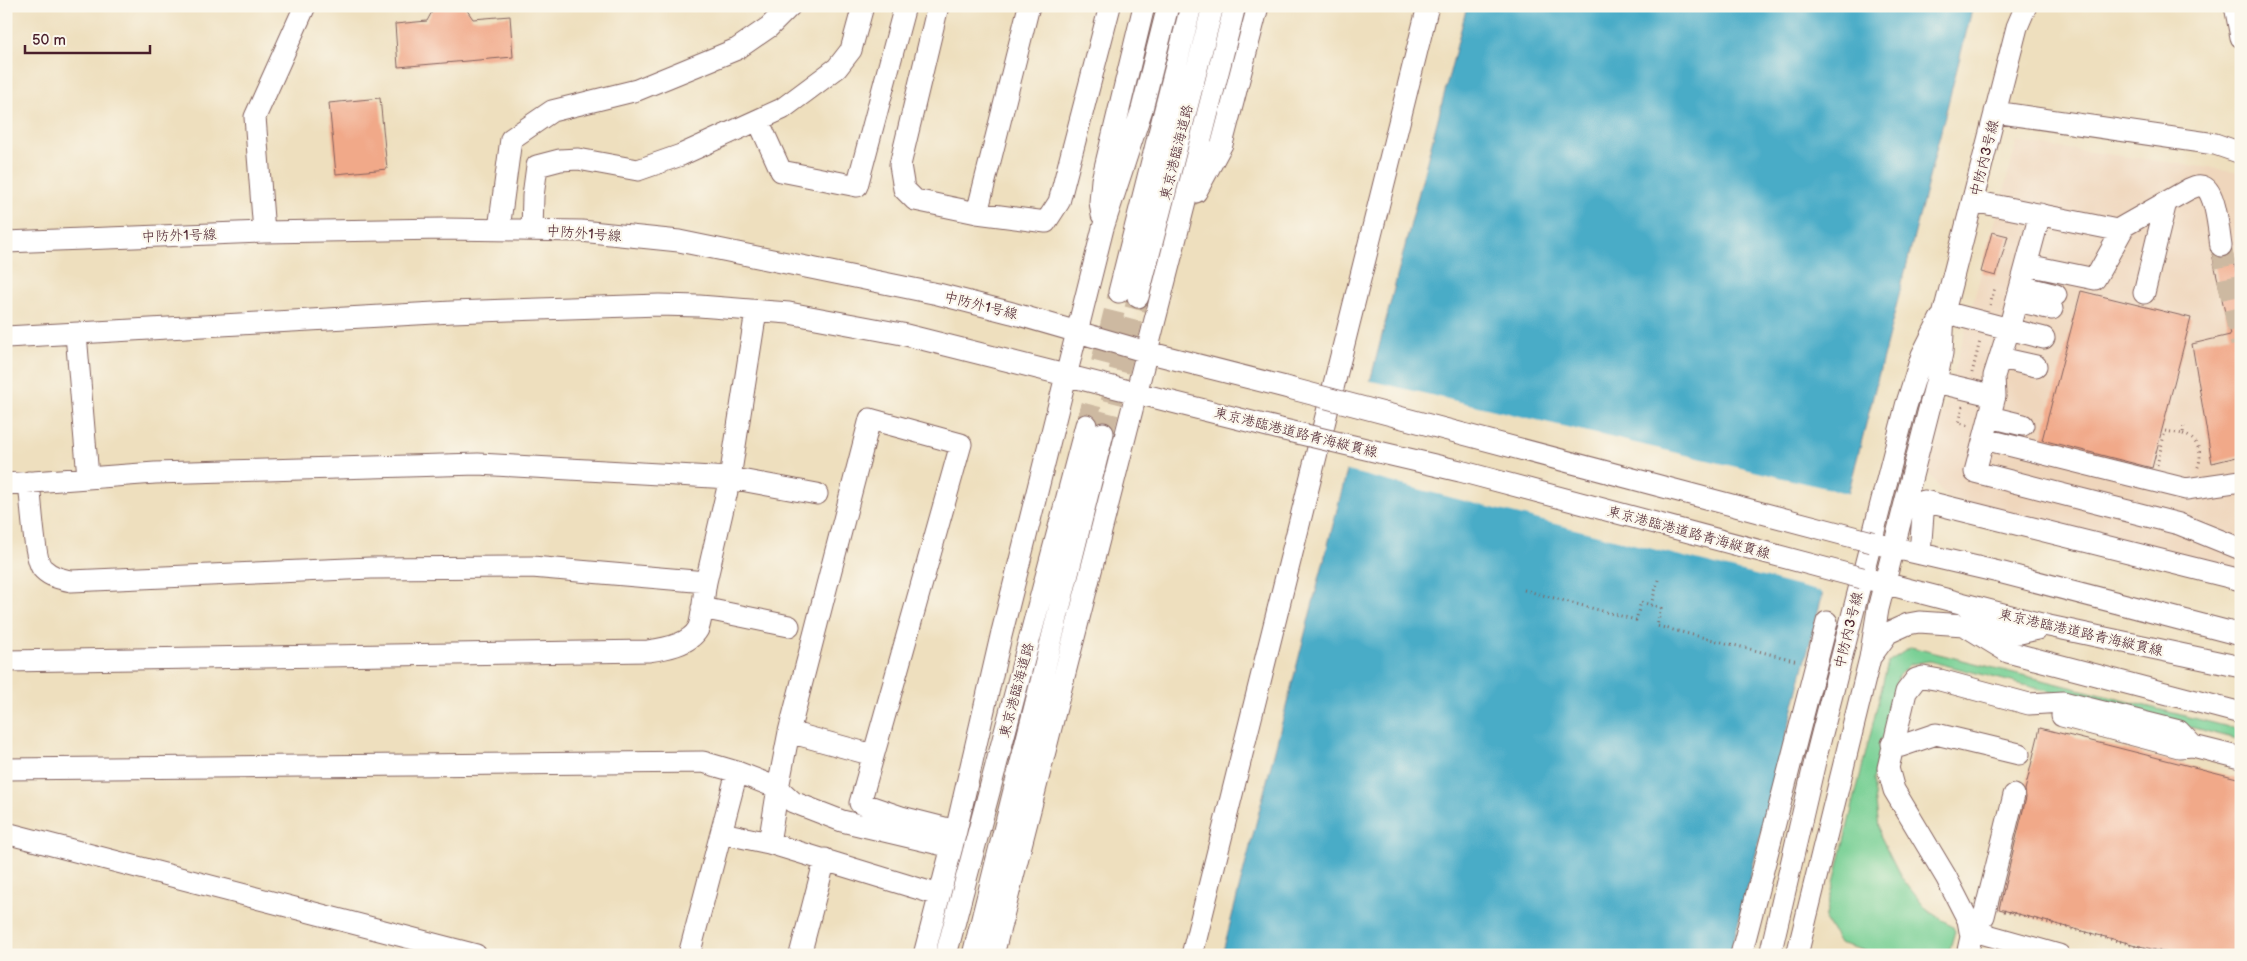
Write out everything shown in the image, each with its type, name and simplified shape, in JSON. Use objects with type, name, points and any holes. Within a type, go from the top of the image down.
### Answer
[{"type":"street","points":[[264,232],[255,117],[305,6]]},
{"type":"street","points":[[499,229],[511,139],[552,111],[637,90],[737,50],[769,27],[790,6]]},
{"type":"street","points":[[532,230],[533,196],[537,166],[560,160],[578,159],[638,170],[681,155],[782,109],[838,68],[851,50],[863,6]]},
{"type":"street","points":[[758,120],[781,171],[857,186],[906,6]]},
{"type":"street","points":[[938,6],[900,165],[904,189],[915,200],[977,213],[1046,222],[1060,202],[1110,6]]},
{"type":"street","points":[[977,213],[1029,6]]},
{"type":"street","points":[[1103,228],[1100,202],[1102,180],[1144,6]]},
{"type":"street","points":[[924,955],[1103,228],[1142,109],[1168,6]]},
{"type":"street","name":"東京港臨海道路","points":[[1190,6],[1128,294],[1213,6]]},
{"type":"street","points":[[993,955],[1235,6]]},
{"type":"street","points":[[1180,223],[1222,144],[1258,6]]},
{"type":"street","points":[[1192,955],[1428,6]]},
{"type":"street","name":"中防内3号線","points":[[1797,955],[1870,658],[1885,583],[1936,382],[1942,353],[1944,312],[2017,27],[2026,6]]},
{"type":"street","points":[[2235,6],[2241,37]]},
{"type":"street","points":[[1995,112],[2215,144],[2241,153]]},
{"type":"street","points":[[1973,201],[2117,230],[2197,186],[2204,186],[2210,192],[2213,202],[2221,246]]},
{"type":"street","points":[[2144,293],[2166,202]]},
{"type":"street","points":[[2040,214],[2028,265],[1994,376],[1995,396],[1984,428],[1975,472],[2180,524],[2241,549]]},
{"type":"street","points":[[2028,265],[2095,279],[2124,227]]},
{"type":"street","points":[[2109,285],[2124,227]]},
{"type":"street","name":"中防外1号線","points":[[6,242],[264,232],[499,229],[581,231],[688,242],[938,294],[1012,312],[1077,333],[1148,352]]},
{"type":"street","points":[[6,337],[452,312],[659,305],[789,313],[848,323],[1067,374],[1137,393]]},
{"type":"street","points":[[6,661],[648,650],[664,649],[686,640],[698,629],[706,582],[730,478],[756,310]]},
{"type":"street","points":[[1944,312],[2011,322],[2046,331]]},
{"type":"street","name":"中防内3号線","points":[[1771,952],[1816,758],[1906,406],[1922,355],[1944,312]]},
{"type":"street","points":[[2011,322],[2046,331]]},
{"type":"street","points":[[2011,322],[2046,331]]},
{"type":"street","points":[[76,334],[88,477]]},
{"type":"street","points":[[1148,352],[1894,548],[2003,573],[2241,635]]},
{"type":"street","points":[[1936,382],[1995,396]]},
{"type":"street","name":"東京港臨港道路青海縦貫線","points":[[1137,393],[1460,471],[2049,626],[2241,667]]},
{"type":"street","points":[[769,843],[789,732],[870,419],[961,444],[860,803],[901,817],[954,839]]},
{"type":"street","points":[[1984,428],[2023,425]]},
{"type":"street","points":[[1984,428],[2186,489],[2241,481]]},
{"type":"street","name":"東京港臨海道路","points":[[946,955],[1095,429],[972,955]]},
{"type":"street","points":[[6,484],[88,477],[280,469],[478,464],[730,478],[817,494]]},
{"type":"street","points":[[29,482],[37,555],[41,568],[54,577],[71,581],[371,568],[532,567],[706,582]]},
{"type":"street","points":[[1920,554],[1924,501],[2241,580]]},
{"type":"street","points":[[702,608],[790,626]]},
{"type":"street","points":[[1741,955],[1827,622]]},
{"type":"street","points":[[1870,658],[1882,639],[1902,625],[1919,622],[1964,625],[2020,633],[2049,626]]},
{"type":"street","points":[[1964,625],[2008,652],[2241,712]]},
{"type":"street","points":[[1967,955],[1971,937],[1968,920],[1946,877],[1894,790],[1888,768],[1892,744],[1906,692],[1916,679],[1923,677],[2029,704],[2034,709],[2179,747],[2193,746],[2241,758]]},
{"type":"street","points":[[789,732],[873,755]]},
{"type":"street","points":[[1892,744],[1901,746],[1936,734],[2019,754]]},
{"type":"street","points":[[6,769],[703,762],[737,772],[778,788],[793,802],[842,821],[954,839]]},
{"type":"street","points":[[689,955],[737,772]]},
{"type":"street","points":[[1970,930],[1984,916],[2014,795]]},
{"type":"street","points":[[6,833],[476,955]]},
{"type":"street","points":[[722,833],[769,843],[940,895]]},
{"type":"street","points":[[800,955],[825,859]]},
{"type":"street","points":[[1970,930],[2059,955]]},
{"type":"street","points":[[1771,952],[1793,955]]},
{"type":"path","points":[[1988,310],[1994,287]]},
{"type":"path","points":[[1970,380],[1981,339]]},
{"type":"path","points":[[1965,398],[1959,423],[1984,428]]},
{"type":"path","points":[[2183,434],[2190,436],[2199,447],[2200,461],[2196,476]]},
{"type":"path","points":[[1652,605],[1659,577]]},
{"type":"path","points":[[1524,590],[1636,620],[1641,602],[1661,608],[1657,626],[1807,663]]},
{"type":"path","points":[[1996,909],[2171,955]]},
{"type":"shaded area","points":[[2017,142],[2241,172],[2241,575],[1946,497],[1927,471]]},
{"type":"green space","points":[[1911,647],[2241,730],[2241,740],[1929,661],[1910,664],[1898,676],[1873,780],[1880,835],[1901,877],[1927,910],[1952,926],[1955,931],[1948,955],[1879,955],[1839,943],[1825,919],[1888,662]]},
{"type":"water","points":[[1467,6],[1973,6],[1730,955],[1222,955]]},
{"type":"pier","points":[[1367,380],[1851,494],[1824,596],[1821,592],[1344,470]]},
{"type":"building","points":[[435,6],[464,6],[473,19],[510,16],[513,57],[398,67],[395,24],[427,21]]},
{"type":"building","points":[[380,98],[387,169],[336,174],[329,103]]},
{"type":"building","points":[[1992,232],[2008,236],[1996,276],[1981,272]]},
{"type":"building","points":[[2232,252],[2241,294],[2241,456],[2212,463],[2192,344],[2230,335],[2212,254],[2222,258]]},
{"type":"building","points":[[2081,291],[2191,318],[2152,468],[2042,440]]},
{"type":"building","points":[[2040,728],[2241,779],[2241,955],[2174,955],[1999,909],[2026,798],[2025,790]]},
{"type":"tunnel","points":[[2221,246],[2241,344]]},
{"type":"tunnel","points":[[1086,425],[1119,292]]},
{"type":"tunnel","points":[[1103,433],[1138,297]]}]
